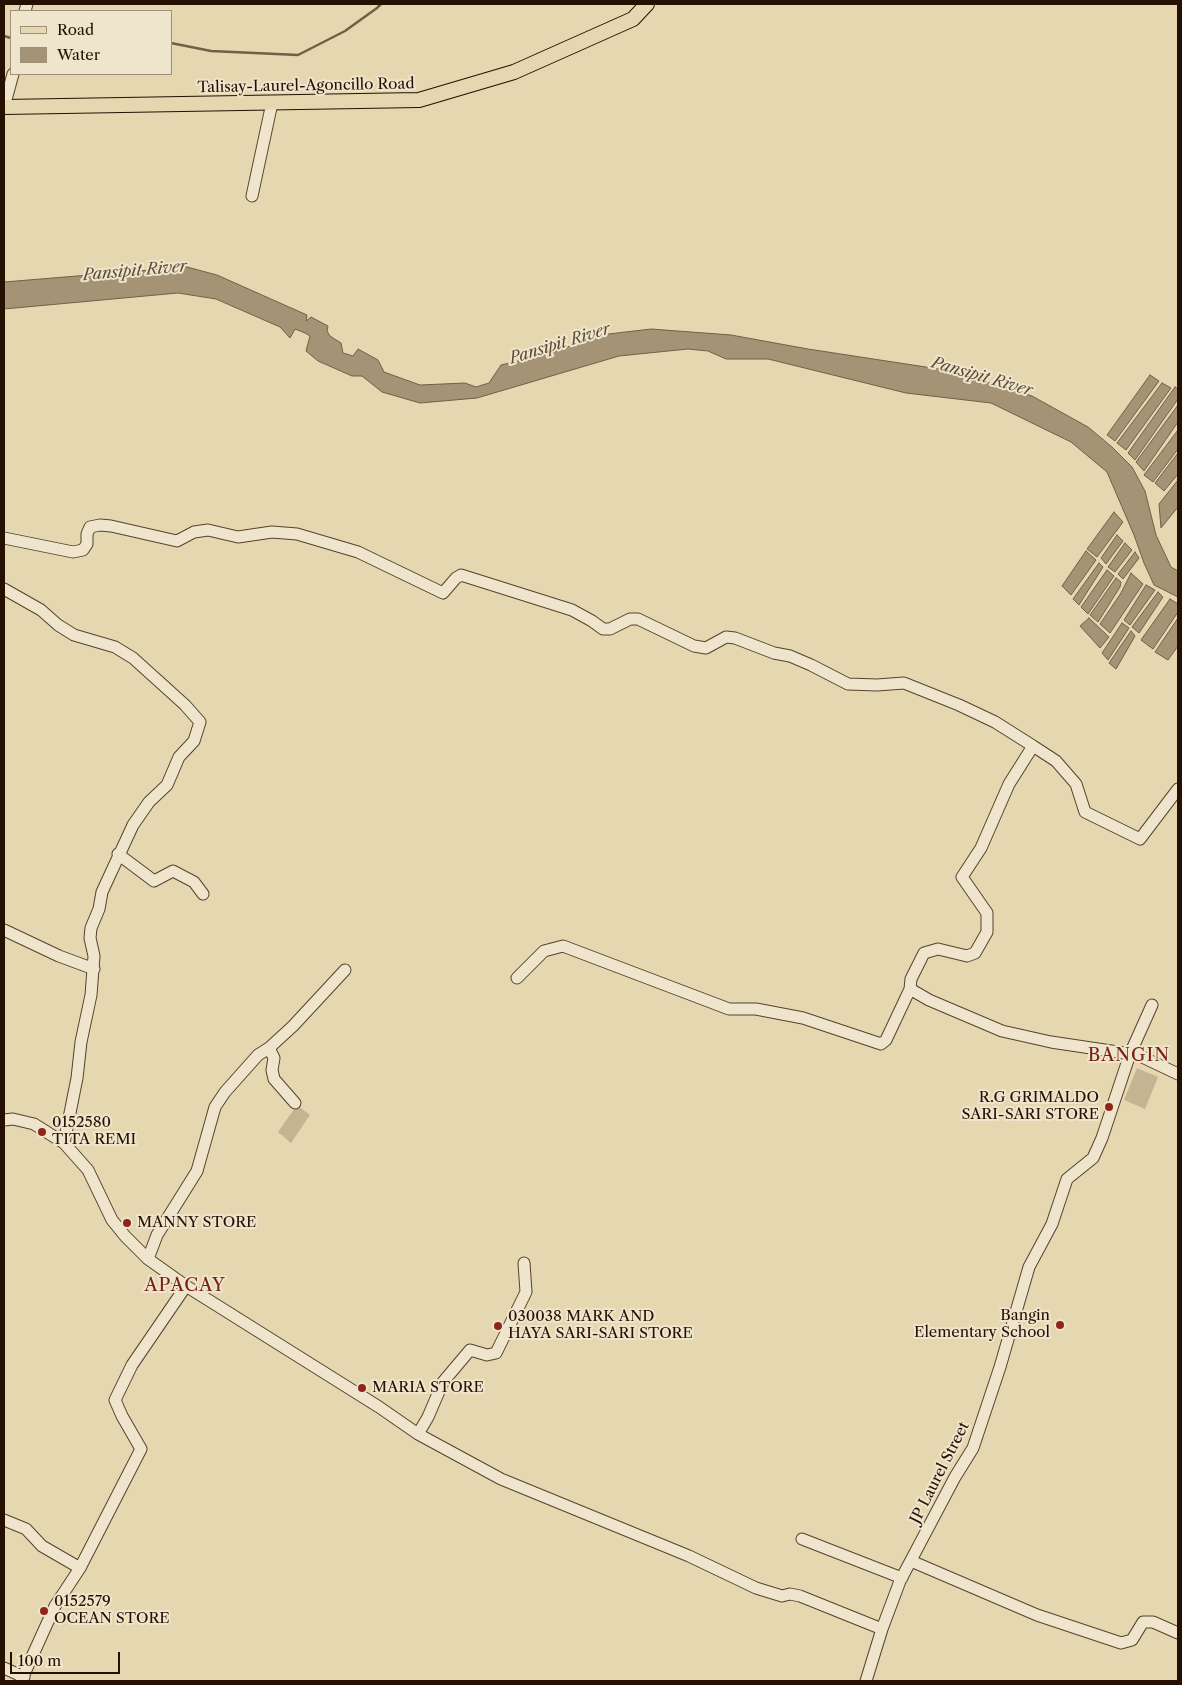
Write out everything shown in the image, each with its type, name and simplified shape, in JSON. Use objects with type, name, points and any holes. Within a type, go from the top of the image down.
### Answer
[{"type":"main road","name":"Talisay-Laurel-Agoncillo Road","points":[[4,107],[419,100],[514,72],[633,19],[647,4]]},
{"type":"street","points":[[4,107],[13,75]]},
{"type":"street","points":[[252,196],[272,103]]},
{"type":"street","points":[[4,538],[72,552],[83,550],[87,544],[86,534],[90,527],[100,525],[177,541],[194,532],[208,530],[238,537],[272,532],[297,534],[358,552],[443,593],[461,575],[572,610],[603,629],[610,629],[630,619],[638,619],[694,646],[706,648],[726,638],[735,638],[774,653],[790,656],[848,684],[878,685],[904,683],[995,722],[1056,761],[1076,784],[1085,812],[1140,838],[1178,789]]},
{"type":"street","points":[[4,589],[41,610],[58,625],[74,635],[115,647],[133,658],[185,704],[200,722],[194,741],[179,757],[167,785],[149,802],[133,825],[102,892],[99,909],[91,928],[90,938],[94,956],[91,995],[64,1143]]},
{"type":"street","points":[[517,978],[544,951],[563,946],[729,1010],[756,1009],[803,1018],[881,1044],[886,1040],[910,989],[911,979],[924,953],[938,949],[967,956],[974,953],[987,932],[987,913],[962,877],[981,848],[1009,784],[1033,746]]},
{"type":"street","points":[[118,854],[154,881],[173,871],[194,882],[202,894]]},
{"type":"street","points":[[4,930],[59,956],[94,969]]},
{"type":"street","points":[[148,1258],[157,1236],[197,1171],[215,1107],[225,1092],[258,1055],[293,1026],[345,970]]},
{"type":"street","points":[[910,989],[929,1000],[1002,1031],[1051,1042],[1138,1054],[1178,1074]]},
{"type":"street","name":"JP Laurel Street","points":[[866,1681],[882,1629],[902,1578],[955,1477],[973,1448],[1000,1367],[1029,1267],[1052,1224],[1067,1180],[1093,1158],[1102,1138],[1130,1054],[1152,1005]]},
{"type":"street","points":[[268,1048],[274,1058],[272,1070],[274,1079],[295,1103]]},
{"type":"street","points":[[4,1120],[13,1118],[34,1124],[64,1143],[88,1170],[112,1220],[125,1236],[148,1258],[186,1286],[371,1402],[418,1434],[502,1479],[690,1556],[756,1588],[782,1596],[790,1594],[800,1596],[882,1629]]},
{"type":"street","points":[[418,1434],[428,1417],[443,1382],[470,1350],[487,1355],[496,1353],[526,1292],[524,1262]]},
{"type":"street","points":[[4,1668],[22,1679],[55,1606],[80,1568],[141,1449],[115,1400],[132,1365],[186,1286]]},
{"type":"street","points":[[4,1520],[26,1529],[42,1546],[80,1568]]},
{"type":"street","points":[[802,1539],[902,1578]]},
{"type":"street","points":[[911,1561],[1037,1615],[1121,1643],[1132,1640],[1143,1622],[1153,1622],[1178,1633]]},
{"type":"shaded area","points":[[1137,1068],[1158,1077],[1145,1109],[1124,1100]]},
{"type":"shaded area","points":[[297,1105],[310,1115],[291,1143],[278,1132]]},
{"type":"water","points":[[187,267],[217,275],[307,315],[306,321],[311,317],[328,326],[327,331],[330,336],[341,343],[343,353],[353,356],[358,349],[378,360],[384,372],[420,385],[465,383],[476,387],[489,383],[501,365],[548,354],[600,335],[651,329],[731,335],[952,371],[1032,396],[1088,427],[1132,467],[1145,491],[1156,535],[1171,567],[1178,571],[1178,597],[1154,585],[1107,472],[1071,442],[991,403],[906,393],[768,359],[726,359],[708,351],[688,349],[619,356],[477,398],[420,403],[382,392],[362,376],[352,376],[318,361],[306,351],[310,336],[305,333],[295,329],[290,338],[280,327],[216,299],[178,293],[4,309],[4,282]]},
{"type":"water","points":[[1150,375],[1159,381],[1115,441],[1107,435]]},
{"type":"water","points":[[1162,383],[1171,388],[1126,450],[1117,443]]},
{"type":"water","points":[[1175,387],[1178,389],[1178,399],[1135,460],[1128,453]]},
{"type":"water","points":[[1178,405],[1178,422],[1144,471],[1136,462]]},
{"type":"water","points":[[1178,430],[1178,449],[1153,482],[1144,475]]},
{"type":"water","points":[[1178,453],[1178,474],[1164,491],[1155,483]]},
{"type":"water","points":[[1178,480],[1178,507],[1161,528],[1159,504]]},
{"type":"water","points":[[1114,512],[1123,522],[1097,557],[1087,549]]},
{"type":"water","points":[[1117,535],[1123,541],[1106,564],[1101,558]]},
{"type":"water","points":[[1125,543],[1132,550],[1115,572],[1108,567]]},
{"type":"water","points":[[1086,551],[1096,560],[1071,595],[1062,586]]},
{"type":"water","points":[[1135,552],[1139,558],[1123,579],[1118,574]]},
{"type":"water","points":[[1099,563],[1103,567],[1079,605],[1073,599]]},
{"type":"water","points":[[1107,570],[1114,576],[1088,614],[1081,607]]},
{"type":"water","points":[[1131,573],[1143,584],[1110,633],[1100,624],[1121,593]]},
{"type":"water","points":[[1116,578],[1121,582],[1120,587],[1098,622],[1090,615]]},
{"type":"water","points":[[1146,585],[1155,590],[1130,625],[1124,620]]},
{"type":"water","points":[[1158,592],[1163,597],[1139,633],[1132,627]]},
{"type":"water","points":[[1170,599],[1178,604],[1178,612],[1153,649],[1141,640]]},
{"type":"water","points":[[1089,618],[1109,637],[1100,648],[1080,626]]},
{"type":"water","points":[[1178,618],[1178,646],[1168,660],[1155,652]]},
{"type":"water","points":[[1122,623],[1129,628],[1108,660],[1102,653]]},
{"type":"water","points":[[1131,631],[1135,636],[1116,669],[1109,663]]},
{"type":"waterway","points":[[172,43],[211,51],[298,55],[345,31],[381,4]]},
{"type":"waterway","points":[[4,36],[10,38]]},
{"type":"place","name":"R.G GRIMALDO SARI-SARI STORE","points":[[1109,1107]]},
{"type":"place","name":"0152580 TITA REMI","points":[[42,1132]]},
{"type":"place","name":"MANNY STORE","points":[[127,1223]]},
{"type":"place","name":"Bangin Elementary School","points":[[1060,1325]]},
{"type":"place","name":"030038 MARK AND HAYA SARI-SARI STORE","points":[[498,1326]]},
{"type":"place","name":"MARIA STORE","points":[[362,1388]]},
{"type":"place","name":"0152579 OCEAN STORE","points":[[44,1611]]},
{"type":"district","name":"BANGIN","points":[[1129,1056]]},
{"type":"district","name":"APACAY","points":[[185,1286]]},
{"type":"water label","name":"Pansipit River","points":[[135,271]]},
{"type":"water label","name":"Pansipit River","points":[[560,344]]},
{"type":"water label","name":"Pansipit River","points":[[982,377]]}]
